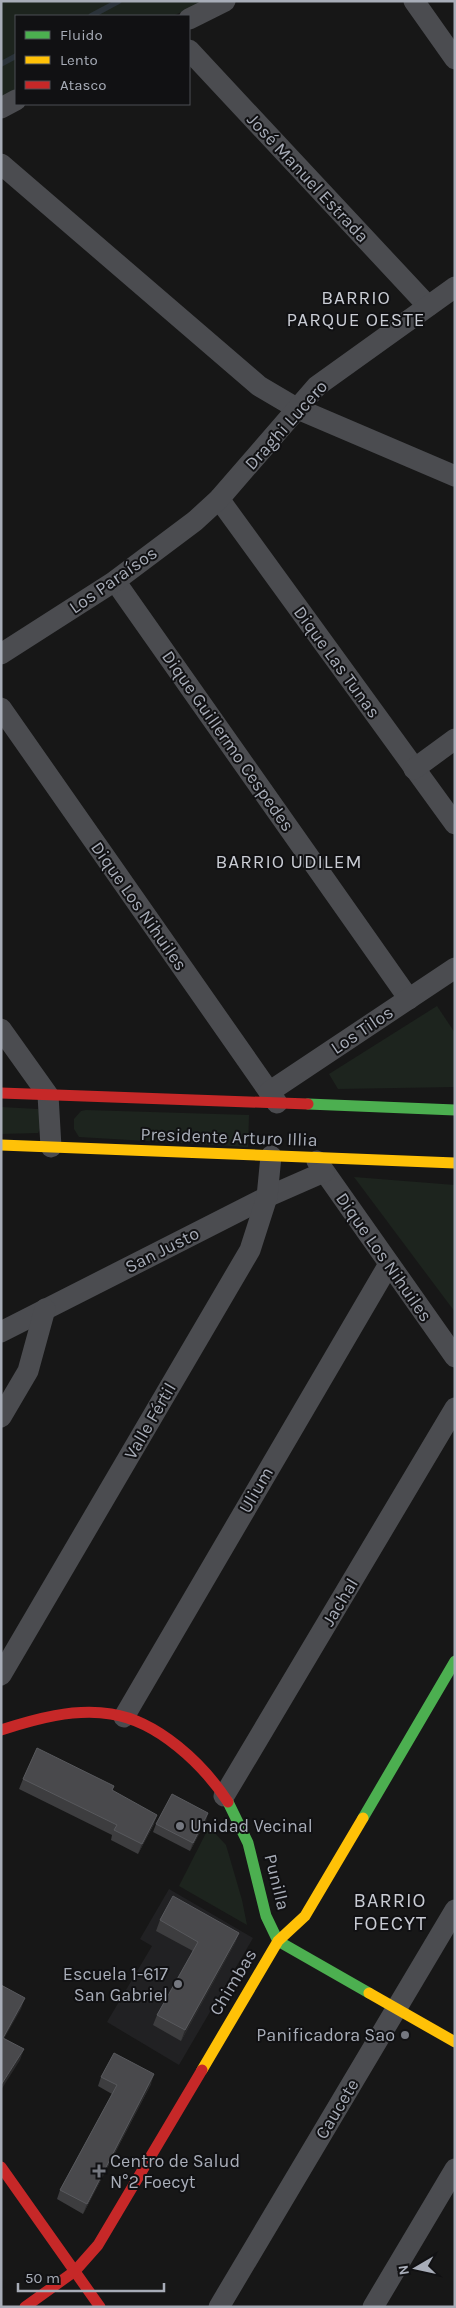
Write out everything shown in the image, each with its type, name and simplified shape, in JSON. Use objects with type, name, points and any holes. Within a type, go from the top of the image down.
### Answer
[{"type":"street","points":[[190,18],[225,1]]},
{"type":"street","points":[[414,1],[455,59]]},
{"type":"street","name":"José Manuel Estrada","points":[[190,51],[428,306]]},
{"type":"street","points":[[1,108],[15,101]]},
{"type":"street","points":[[1,164],[259,386],[298,409],[455,476]]},
{"type":"street","name":"Draghi Lucero","points":[[219,499],[317,386],[455,287]]},
{"type":"street","name":"Los Paraísos","points":[[1,654],[115,581],[195,521],[219,499]]},
{"type":"street","name":"Dique Las Tunas","points":[[219,499],[455,824]]},
{"type":"street","name":"Dique Guillermo Cespedes","points":[[115,581],[409,999]]},
{"type":"street","name":"Dique Los Nihuiles","points":[[1,708],[273,1097]]},
{"type":"street","points":[[414,769],[455,740]]},
{"type":"street","name":"Los Tilos","points":[[273,1097],[455,968]]},
{"type":"street","points":[[1,1028],[48,1095],[51,1148]]},
{"type":"street","name":"Presidente Arturo Illia","points":[[1,1093],[273,1097],[455,1110]]},
{"type":"street","name":"Presidente Arturo Illia","points":[[1,1146],[271,1156],[319,1164],[455,1163]]},
{"type":"street","name":"Valle Fértil","points":[[1,1675],[250,1250],[267,1197],[271,1156]]},
{"type":"street","name":"Dique Los Nihuiles","points":[[319,1164],[455,1357]]},
{"type":"street","name":"San Justo","points":[[2,1330],[267,1197],[319,1164]]},
{"type":"street","name":"Ulium","points":[[124,1717],[389,1264]]},
{"type":"street","points":[[1,1417],[28,1372],[45,1310]]},
{"type":"street","name":"Jachal","points":[[224,1796],[455,1408]]},
{"type":"street","name":"Chimbas","points":[[25,2307],[75,2271],[98,2245],[278,1941],[305,1916],[455,1661]]},
{"type":"street","name":"Punilla","points":[[1,1730],[22,1723],[72,1715],[99,1714],[124,1717],[156,1733],[181,1751],[213,1781],[243,1828],[254,1858],[265,1910],[273,1934],[278,1941]]},
{"type":"street","name":"Caucete","points":[[219,2307],[455,1910]]},
{"type":"street","points":[[278,1941],[455,2042]]},
{"type":"street","points":[[1,2167],[100,2307]]},
{"type":"street","points":[[373,2307],[455,2169]]},
{"type":"shaded area","points":[[1,1],[205,1],[175,15],[15,15],[15,90],[1,97]]},
{"type":"shaded area","points":[[437,1006],[455,1033],[455,1087],[338,1089],[329,1074]]},
{"type":"shaded area","points":[[1,1107],[38,1109],[41,1121],[38,1133],[1,1134]]},
{"type":"shaded area","points":[[81,1111],[249,1115],[248,1147],[79,1137],[74,1129],[74,1119]]},
{"type":"shaded area","points":[[354,1177],[455,1185],[455,1312]]},
{"type":"shaded area","points":[[209,1827],[226,1845],[242,1900],[247,1925],[179,1886]]},
{"type":"shaded area","name":"Escuela 1-617 San Gabriel","points":[[169,1889],[253,1938],[179,2065],[107,2022],[152,1946],[140,1939]]},
{"type":"building","points":[[37,1748],[114,1786],[112,1790],[157,1815],[142,1844],[114,1830],[117,1825],[23,1779]]},
{"type":"building","name":"Unidad Vecinal","points":[[172,1794],[208,1813],[193,1843],[156,1824]]},
{"type":"building","points":[[173,1896],[239,1933],[185,2030],[157,2015],[198,1942],[160,1920]]},
{"type":"building","points":[[1,1985],[25,1998],[3,2038],[24,2049],[1,2085]]},
{"type":"building","points":[[114,2053],[154,2074],[87,2204],[60,2190],[117,2085],[101,2077]]},
{"type":"waterway","points":[[93,15],[119,1]]},
{"type":"waterway","points":[[1,64],[15,57]]},
{"type":"traffic: fast","points":[[308,1104],[455,1110]]},
{"type":"traffic: fast","points":[[363,1818],[455,1661]]},
{"type":"traffic: fast","points":[[228,1802],[248,1843],[266,1916],[278,1941],[369,1993]]},
{"type":"traffic: slow","points":[[1,1145],[455,1163]]},
{"type":"traffic: slow","points":[[202,2070],[278,1941],[305,1916],[363,1818]]},
{"type":"traffic: slow","points":[[369,1993],[455,2042]]},
{"type":"traffic: jam","points":[[1,1093],[308,1104]]},
{"type":"traffic: jam","points":[[1,1730],[27,1722],[83,1712],[111,1714],[128,1718],[146,1725],[178,1746],[206,1773],[228,1802]]},
{"type":"traffic: jam","points":[[25,2307],[75,2271],[98,2245],[202,2070]]},
{"type":"traffic: jam","points":[[1,2167],[100,2307]]},
{"type":"place","name":"Unidad Vecinal","points":[[180,1826]]},
{"type":"place","name":"Escuela 1-617 San Gabriel","points":[[178,1984]]},
{"type":"place","name":"Panificadora Sao","points":[[405,2035]]},
{"type":"place","name":"Centro de Salud N°2 Foecyt","points":[[99,2171]]},
{"type":"district","name":"BARRIO PARQUE OESTE","points":[[356,309]]},
{"type":"district","name":"BARRIO UDILEM","points":[[289,862]]},
{"type":"district","name":"BARRIO FOECYT","points":[[390,1912]]}]
